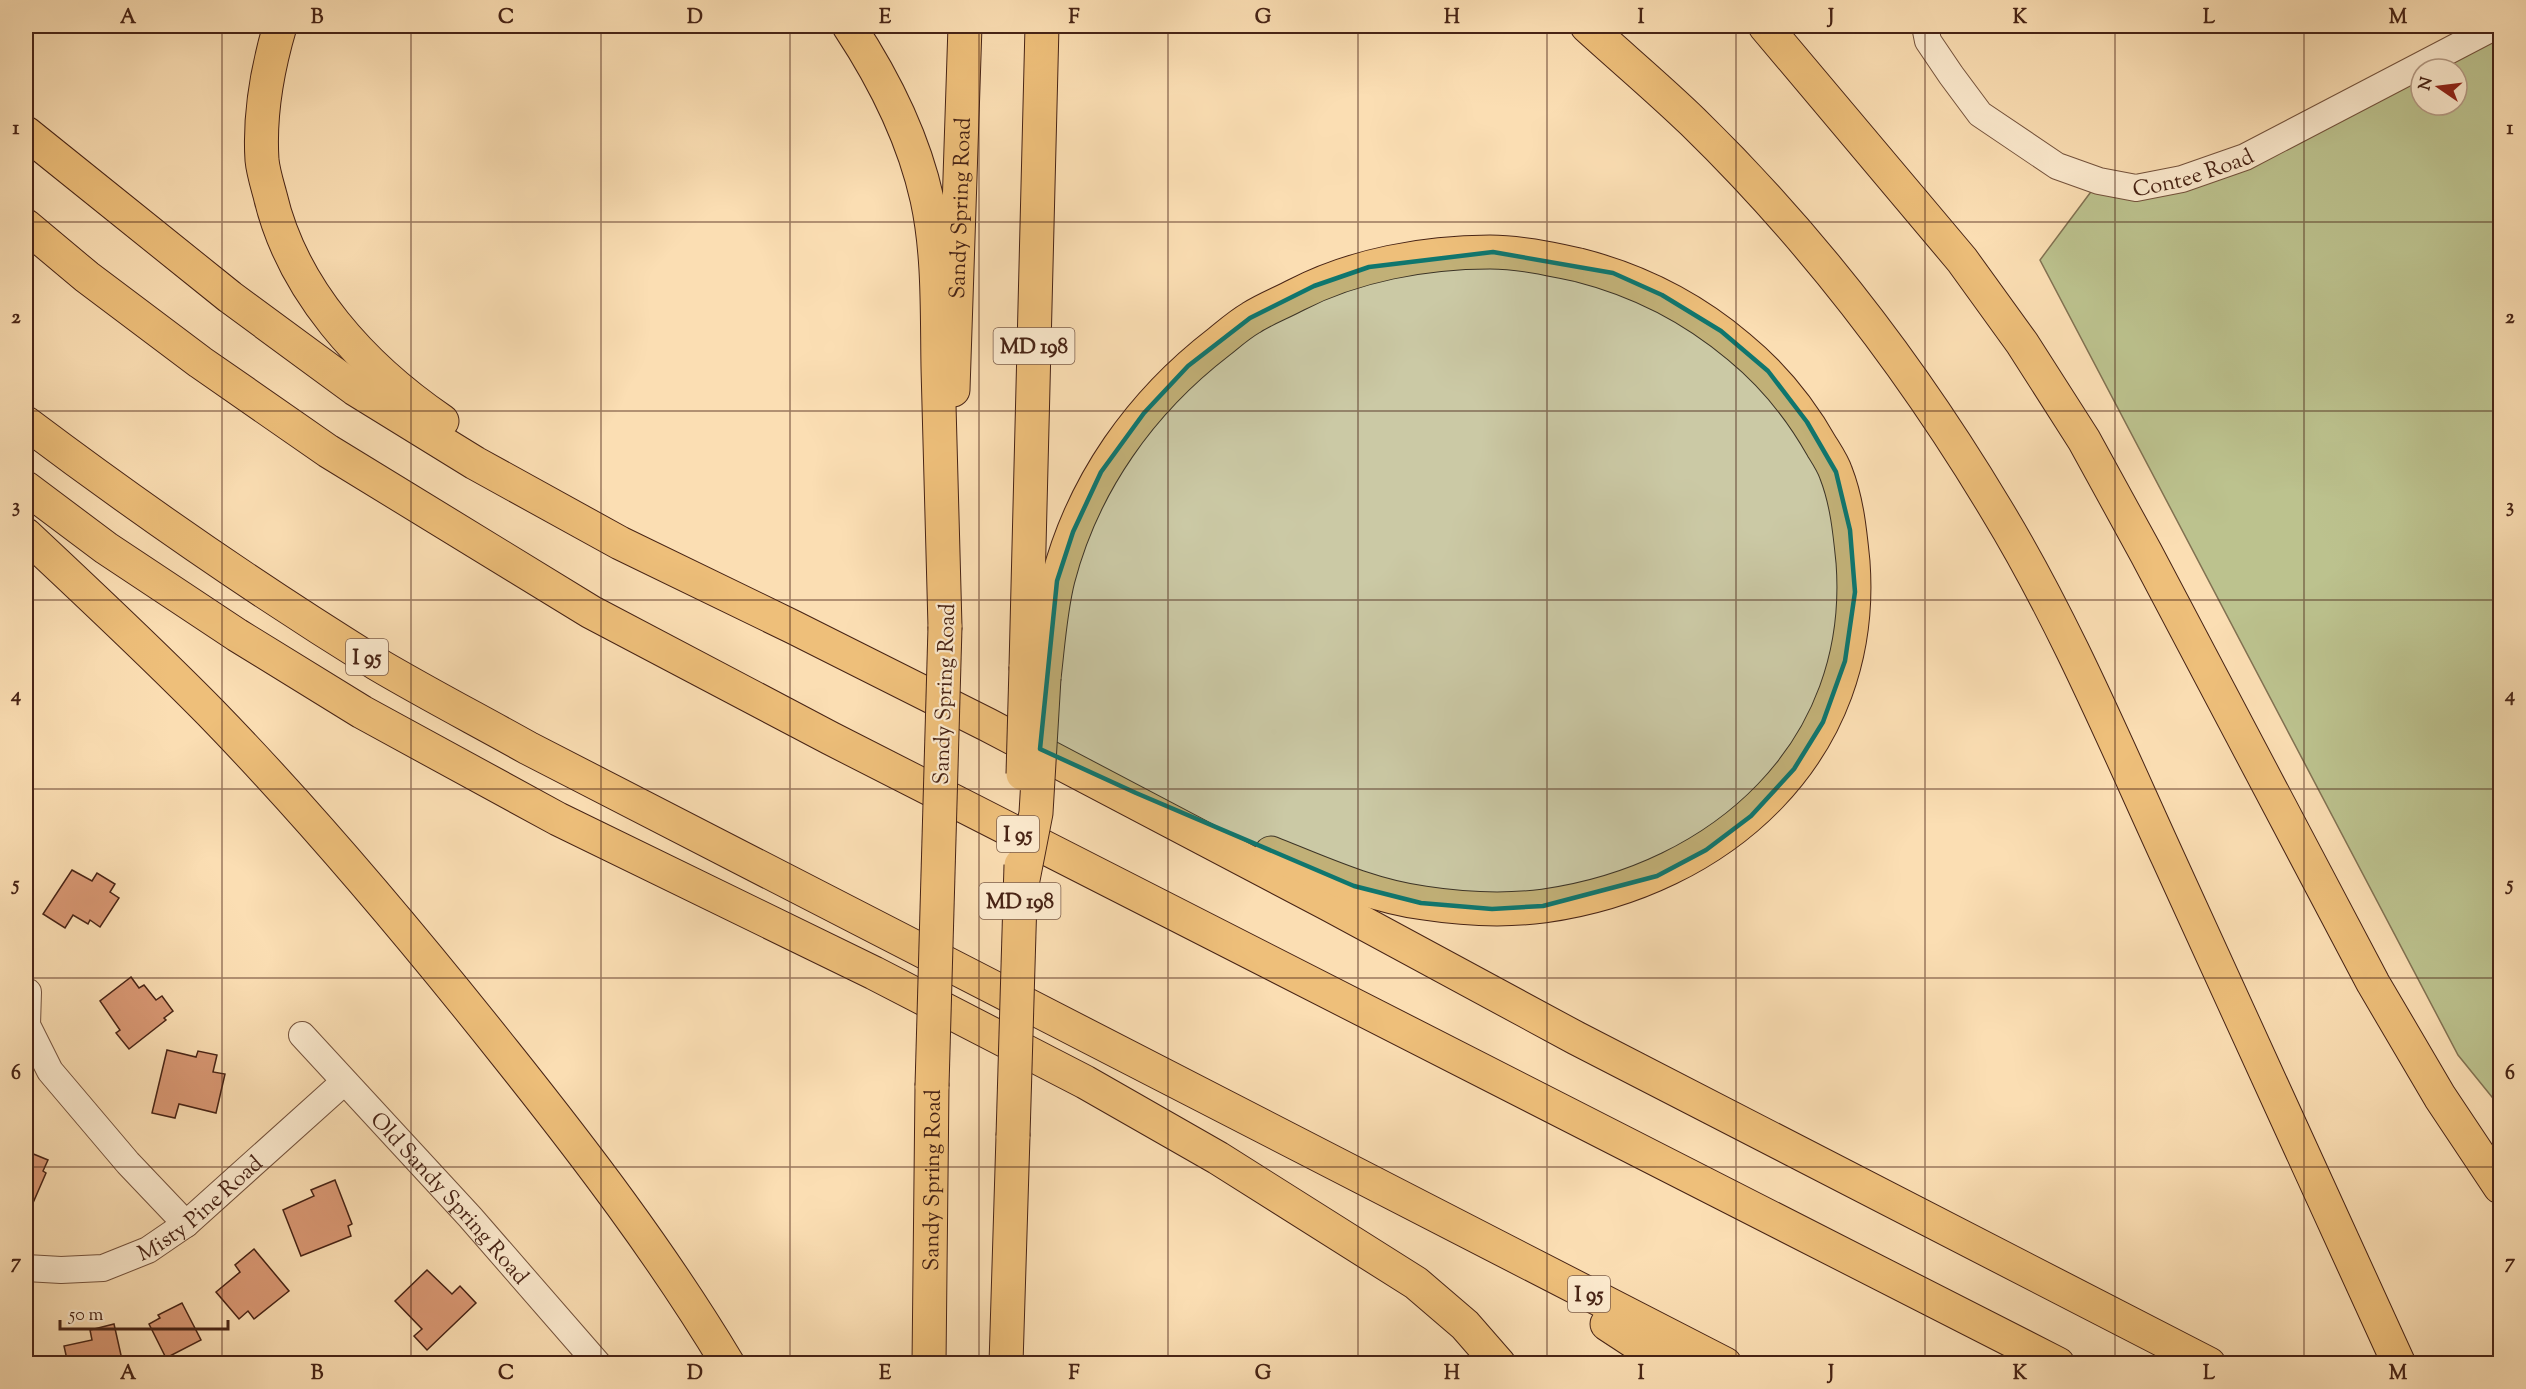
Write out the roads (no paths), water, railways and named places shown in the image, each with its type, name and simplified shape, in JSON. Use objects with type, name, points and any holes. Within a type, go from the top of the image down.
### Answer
[{"type":"main road","points":[[280,26],[268,67],[261,111],[262,162],[275,216],[294,265],[325,313],[370,362],[419,405],[483,448],[793,627]]},
{"type":"main road","points":[[849,26],[873,62],[896,107],[913,152],[927,200],[934,251],[937,314],[945,627]]},
{"type":"main road","name":"Sandy Spring Road","points":[[929,1364],[932,1086],[965,26]]},
{"type":"main road","name":"MD 198","points":[[1006,1364],[1020,895],[1036,813],[1035,672],[1042,26]]},
{"type":"main road","points":[[1587,26],[1694,123],[1782,217],[1867,320],[1932,409],[1997,509],[2048,603],[2104,718],[2399,1364]]},
{"type":"main road","points":[[1765,26],[1962,260],[2022,343],[2084,440],[2373,983],[2440,1097],[2500,1187]]},
{"type":"main road","points":[[26,133],[230,297],[355,389],[475,463],[620,543],[988,725],[1330,905],[1576,1038],[2210,1364]]},
{"type":"main road","name":"I 95","points":[[26,226],[87,277],[200,362],[328,451],[591,612],[830,738],[2058,1364]]},
{"type":"main road","points":[[988,725],[1250,844],[1354,886],[1421,903],[1492,909],[1543,906],[1600,894],[1657,876],[1707,849],[1751,816],[1794,769],[1824,722],[1845,662],[1855,592],[1850,530],[1836,472],[1807,422],[1768,371],[1721,332],[1662,295],[1613,273],[1550,258],[1493,252],[1430,256],[1379,265],[1314,286],[1250,318],[1188,366],[1144,413],[1101,472],[1073,532],[1035,672]]},
{"type":"main road","name":"I 95","points":[[26,423],[127,499],[256,587],[379,665],[468,715],[1725,1364]]},
{"type":"main road","points":[[26,488],[106,548],[237,635],[362,712],[558,819],[874,973],[1085,1082],[1218,1158],[1416,1283],[1465,1325],[1499,1364]]},
{"type":"main road","points":[[26,535],[211,713],[284,792],[435,965],[636,1223],[696,1309],[728,1364]]},
{"type":"main road","points":[[1452,1224],[1668,1364]]},
{"type":"street","name":"Contee Road","points":[[1925,26],[1928,40],[1980,114],[2057,166],[2099,181],[2136,188],[2182,179],[2246,157],[2496,26]]},
{"type":"street","points":[[28,992],[27,1025],[50,1071],[128,1163],[186,1224]]},
{"type":"street","name":"Old Sandy Spring Road","points":[[302,1035],[470,1217],[598,1364]]},
{"type":"street","name":"Misty Pine Road","points":[[26,1268],[62,1270],[103,1268],[148,1250],[186,1224],[344,1082]]}]
